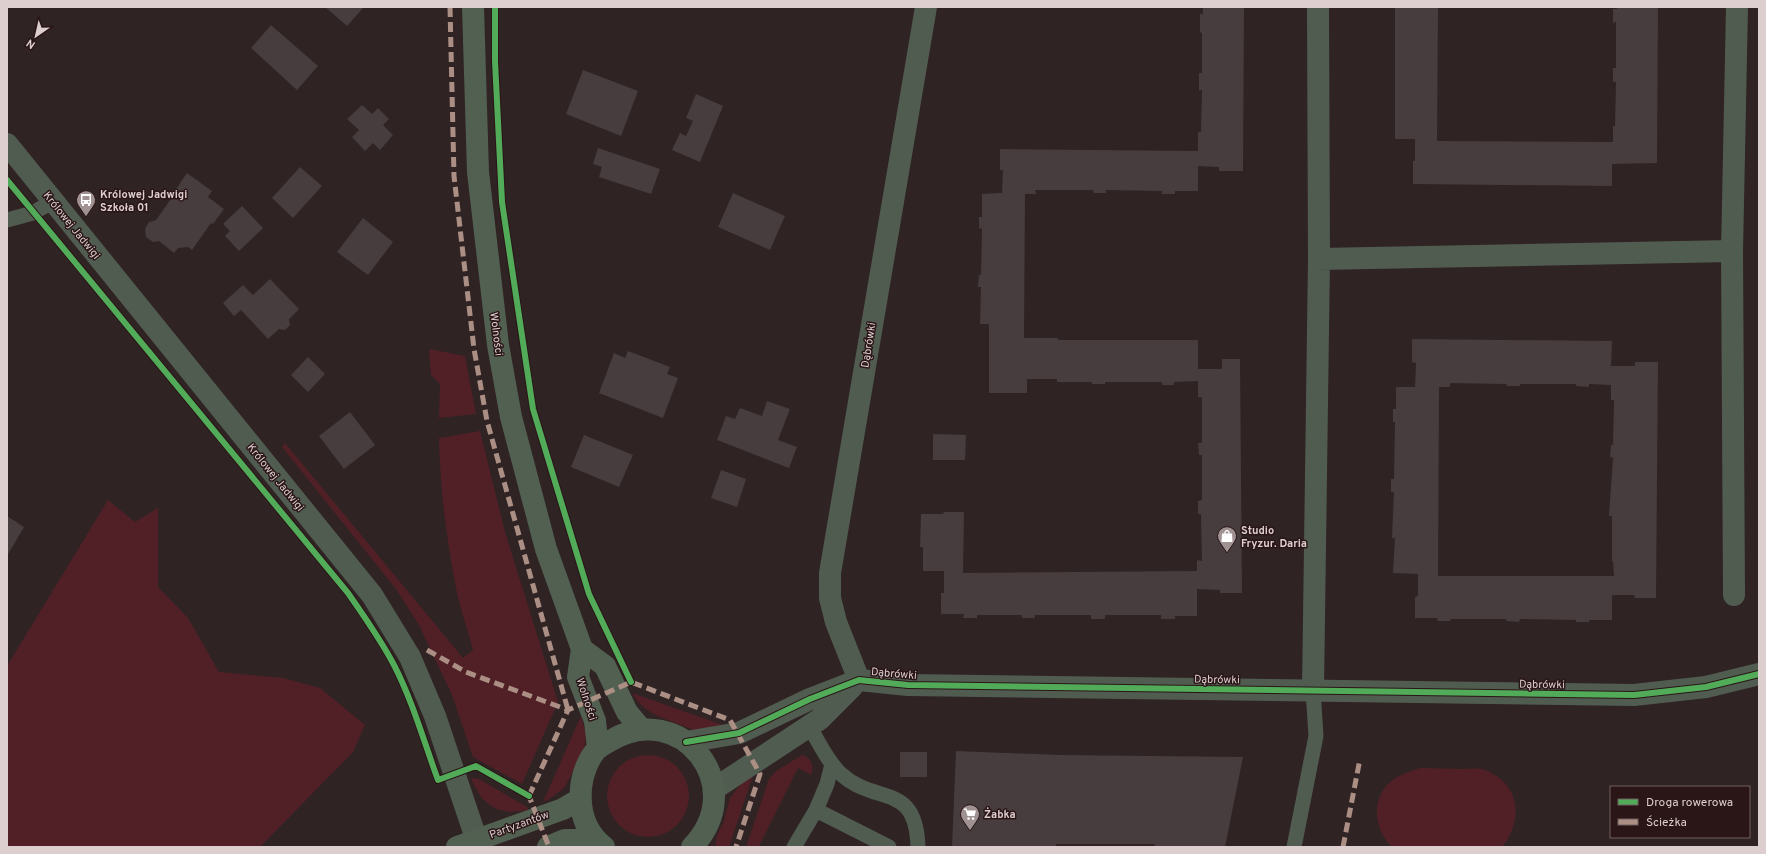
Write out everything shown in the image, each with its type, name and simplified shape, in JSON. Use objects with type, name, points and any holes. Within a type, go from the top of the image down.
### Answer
[{"type":"main road","name":"Wolności","points":[[473,7],[478,172],[498,344],[511,417],[546,549],[582,649],[578,677],[595,721],[598,748]]},
{"type":"main road","points":[[582,649],[605,666],[626,712],[642,730]]},
{"type":"main road","points":[[600,844],[588,830],[582,815],[580,799],[581,780],[598,748],[620,735],[642,730],[665,732],[686,742],[700,754],[709,771],[714,789],[714,806],[710,823],[698,844]]},
{"type":"main road","name":"Partyzantów","points":[[471,845],[563,809],[580,799]]},
{"type":"main road","points":[[548,847],[565,840],[600,844]]},
{"type":"street","name":"Dąbrówki","points":[[859,680],[836,622],[830,598],[830,573],[926,7]]},
{"type":"street","points":[[1313,690],[1319,258],[1318,7]]},
{"type":"street","points":[[1734,595],[1732,251],[1737,7]]},
{"type":"street","name":"Królowej Jadwigi","points":[[7,144],[372,595],[410,657],[435,716],[471,845]]},
{"type":"street","points":[[1319,258],[1732,251]]},
{"type":"street","name":"Dąbrówki","points":[[686,742],[739,733],[810,699],[859,680],[908,685],[1634,695],[1706,687],[1759,674]]},
{"type":"street","name":"Dąbrówki","points":[[714,789],[820,719],[859,680]]},
{"type":"lane","points":[[7,220],[33,213],[53,201]]},
{"type":"lane","points":[[1294,847],[1316,736],[1313,690]]},
{"type":"lane","points":[[809,726],[832,764],[851,781],[886,795],[898,801],[907,808],[916,824],[918,847]]},
{"type":"lane","points":[[794,847],[816,810],[827,784],[832,764]]},
{"type":"lane","points":[[816,810],[888,847]]},
{"type":"shaded area","points":[[429,349],[465,356],[476,414],[439,418],[440,384],[431,375]]},
{"type":"shaded area","points":[[480,431],[505,532],[558,702],[522,784],[473,757],[452,695],[419,625],[396,589],[282,447],[285,443],[463,658],[473,650],[457,591],[449,547],[442,493],[439,438]]},
{"type":"shaded area","points":[[108,500],[135,522],[158,508],[158,587],[188,618],[219,672],[283,678],[320,688],[365,725],[353,752],[260,847],[7,847],[7,666]]},
{"type":"shaded area","points":[[632,693],[726,726],[697,731],[691,729],[650,712],[637,701]]},
{"type":"shaded area","points":[[581,716],[586,734],[584,750],[565,787],[551,798],[543,802]]},
{"type":"shaded area","points":[[640,755],[656,755],[671,762],[682,773],[689,788],[689,804],[686,812],[677,825],[664,834],[656,837],[640,837],[625,830],[614,819],[607,804],[607,788],[614,773],[625,762]]},
{"type":"shaded area","points":[[802,755],[810,760],[813,768],[811,775],[798,768],[759,846],[761,847],[746,847],[769,779],[776,771]]},
{"type":"shaded area","points":[[1420,768],[1482,769],[1503,781],[1509,788],[1513,797],[1516,814],[1512,831],[1502,847],[1392,847],[1385,839],[1378,821],[1378,803],[1381,794],[1386,786],[1394,779]]},
{"type":"shaded area","points":[[753,775],[729,847],[715,847],[717,835],[724,821],[730,798],[741,784]]},
{"type":"shaded area","points":[[471,778],[479,779],[527,807],[528,810],[508,811],[492,807],[480,796]]},
{"type":"building","points":[[325,7],[364,7],[347,26]]},
{"type":"building","points":[[1203,7],[1244,7],[1243,171],[1219,171],[1219,167],[1198,166],[1198,191],[1175,191],[1175,194],[1162,194],[1162,191],[1106,190],[1106,193],[1094,193],[1093,190],[1035,190],[1036,194],[1025,194],[1024,338],[1058,338],[1058,340],[1198,340],[1198,369],[1222,369],[1222,359],[1240,359],[1242,593],[1220,593],[1220,590],[1197,589],[1197,616],[1175,616],[1175,619],[1161,619],[1161,615],[1105,615],[1105,619],[1091,619],[1091,615],[1035,615],[1035,618],[1022,618],[1022,615],[977,615],[977,618],[963,618],[964,614],[941,614],[941,593],[944,593],[944,571],[923,571],[923,547],[920,547],[921,514],[964,512],[963,573],[1197,571],[1197,560],[1202,561],[1201,514],[1198,514],[1198,501],[1202,500],[1202,455],[1199,455],[1198,443],[1202,443],[1202,397],[1198,397],[1198,381],[1174,382],[1174,385],[1162,385],[1162,382],[1105,382],[1105,384],[1092,384],[1092,382],[1057,382],[1057,379],[1027,379],[1027,393],[989,393],[989,324],[980,324],[981,287],[978,287],[979,275],[981,275],[982,229],[979,228],[979,217],[982,217],[982,194],[1002,193],[1003,170],[1000,170],[1000,149],[1198,151],[1198,132],[1201,132],[1202,90],[1199,90],[1199,73],[1202,73],[1202,33],[1200,32],[1200,14],[1203,14]]},
{"type":"building","points":[[1395,7],[1438,7],[1437,141],[1613,142],[1616,82],[1613,82],[1613,68],[1616,68],[1616,22],[1613,23],[1613,9],[1617,9],[1617,7],[1658,7],[1657,163],[1612,164],[1612,186],[1413,184],[1415,139],[1395,139]]},
{"type":"building","points":[[271,25],[318,66],[297,90],[251,48]]},
{"type":"building","points":[[583,70],[638,91],[621,136],[566,114]]},
{"type":"building","points":[[696,94],[723,106],[700,162],[672,150],[680,133],[686,136],[693,121],[686,118]]},
{"type":"building","points":[[362,105],[372,114],[378,108],[389,119],[383,125],[393,135],[380,150],[373,143],[365,151],[352,137],[359,130],[347,119]]},
{"type":"building","points":[[598,148],[660,169],[651,194],[599,177],[602,167],[593,164]]},
{"type":"building","points":[[300,167],[322,186],[293,218],[272,198]]},
{"type":"building","points":[[187,173],[212,191],[208,197],[224,209],[213,224],[211,223],[192,250],[188,247],[178,248],[174,253],[159,241],[153,242],[146,237],[145,229],[149,222],[156,220]]},
{"type":"building","points":[[733,193],[785,216],[770,250],[718,227]]},
{"type":"building","points":[[242,206],[263,228],[239,251],[225,236],[230,231],[223,224]]},
{"type":"building","points":[[363,218],[393,242],[368,275],[337,252]]},
{"type":"building","points":[[270,279],[299,309],[289,319],[290,325],[285,330],[279,329],[268,339],[241,310],[234,316],[223,303],[243,285],[253,295]]},
{"type":"building","points":[[1412,339],[1612,341],[1611,366],[1635,366],[1635,362],[1658,362],[1656,598],[1635,598],[1634,595],[1612,595],[1612,620],[1589,620],[1589,622],[1576,622],[1576,620],[1520,619],[1519,622],[1507,621],[1506,619],[1451,619],[1450,621],[1438,621],[1437,618],[1415,618],[1415,597],[1418,596],[1418,574],[1393,573],[1395,538],[1392,538],[1394,492],[1391,492],[1391,479],[1394,479],[1395,422],[1393,422],[1393,409],[1396,409],[1396,387],[1415,387],[1416,363],[1412,362]],"holes":[[[1450,383],[1506,384],[1507,386],[1520,386],[1520,384],[1576,384],[1576,386],[1589,387],[1589,384],[1611,385],[1611,400],[1614,400],[1613,445],[1611,445],[1610,457],[1613,458],[1609,516],[1612,516],[1612,561],[1614,576],[1438,576],[1439,387],[1450,387]]]},
{"type":"building","points":[[628,351],[670,367],[667,374],[678,378],[663,418],[599,393],[614,353],[625,358]]},
{"type":"building","points":[[308,357],[325,374],[308,392],[291,375]]},
{"type":"building","points":[[767,401],[790,409],[778,440],[797,447],[789,468],[717,440],[726,416],[735,419],[740,408],[762,416]]},
{"type":"building","points":[[350,412],[375,445],[344,469],[319,436]]},
{"type":"building","points":[[933,434],[966,435],[965,460],[933,460]]},
{"type":"building","points":[[584,435],[633,455],[619,487],[571,467]]},
{"type":"building","points":[[721,470],[746,479],[737,507],[711,498]]},
{"type":"building","points":[[7,516],[24,527],[7,556]]},
{"type":"building","points":[[956,751],[1060,755],[1243,757],[1225,847],[1154,847],[1155,844],[1056,844],[1056,847],[952,847]]},
{"type":"building","points":[[900,752],[927,752],[927,777],[900,777]]},
{"type":"marked path","points":[[450,7],[454,176],[474,349],[487,421],[568,710]]},
{"type":"marked path","points":[[427,650],[466,672],[568,710]]},
{"type":"marked path","points":[[529,796],[568,710],[631,682],[730,720],[760,774],[736,847]]},
{"type":"marked path","points":[[1343,847],[1360,759]]},
{"type":"marked path","points":[[526,795],[529,796],[549,847]]},
{"type":"cycle path","points":[[495,7],[495,61],[502,202],[533,409],[589,594],[631,682]]},
{"type":"cycle path","points":[[7,180],[348,593],[384,646],[401,679],[413,708],[438,780],[476,766],[529,796]]},
{"type":"cycle path","points":[[686,742],[739,733],[810,699],[859,680],[908,685],[1634,695],[1706,687],[1759,674]]},
{"type":"place","name":"Królowej Jadwigi Szkoła 01","points":[[86,217]]},
{"type":"place","name":"Studio Fryzur. Daria","points":[[1227,553]]},
{"type":"place","name":"Żabka","points":[[970,831]]}]
